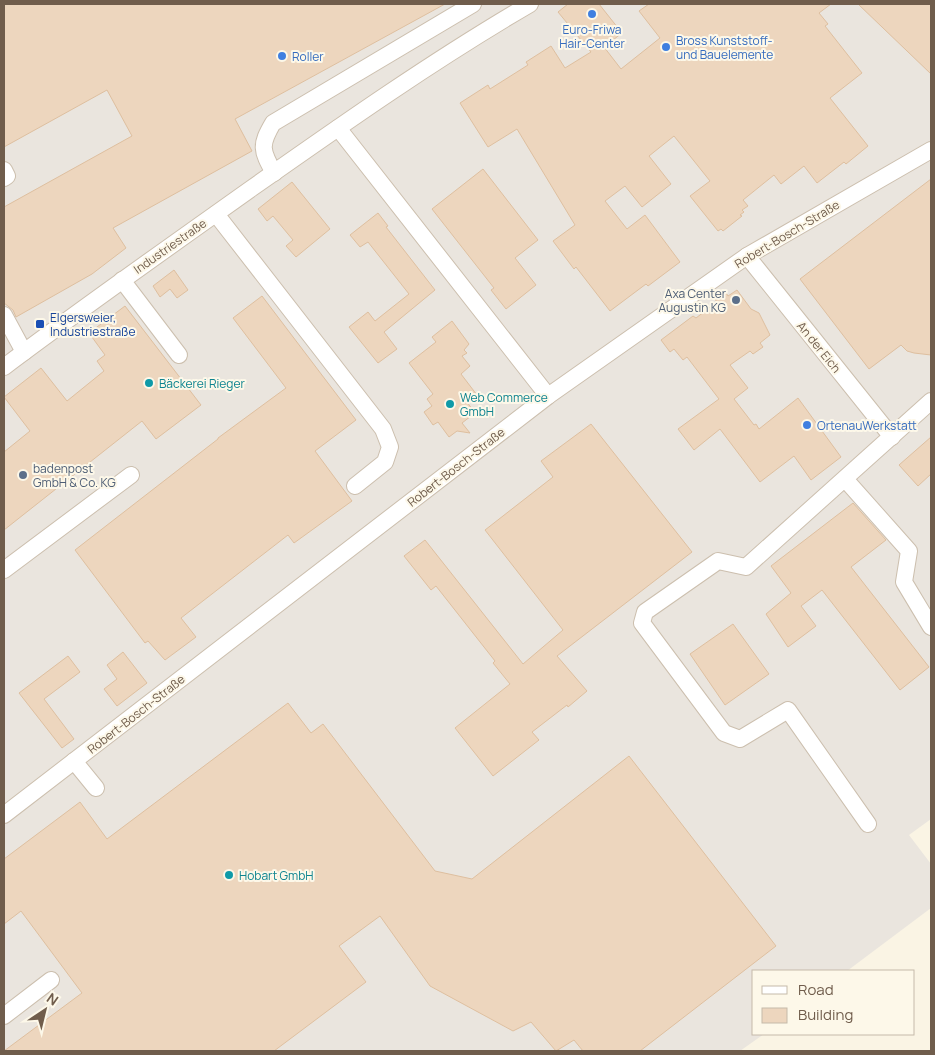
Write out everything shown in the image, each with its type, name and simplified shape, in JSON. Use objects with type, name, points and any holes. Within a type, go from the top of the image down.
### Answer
[{"type":"street","points":[[274,173],[264,155],[265,137],[274,122],[474,4],[489,28]]},
{"type":"street","name":"Industriestraße","points":[[4,368],[122,280],[338,128],[489,28],[530,4]]},
{"type":"street","points":[[338,128],[548,396]]},
{"type":"street","name":"Robert-Bosch-Straße","points":[[4,816],[548,396],[747,256],[931,150]]},
{"type":"street","points":[[4,170],[7,176],[4,178]]},
{"type":"street","points":[[216,214],[383,429],[390,447],[385,462],[355,486]]},
{"type":"street","name":"An der Eich","points":[[747,256],[892,437]]},
{"type":"street","points":[[122,280],[179,355]]},
{"type":"street","points":[[4,315],[24,352]]},
{"type":"street","points":[[868,824],[788,710],[740,739],[724,733],[642,623],[645,612],[718,561],[746,566],[931,401]]},
{"type":"street","points":[[4,570],[131,475]]},
{"type":"street","points":[[845,479],[909,551],[904,582],[931,627]]},
{"type":"street","points":[[74,761],[96,788]]},
{"type":"street","points":[[4,1016],[50,980]]},
{"type":"shaded area","points":[[4,4],[931,4],[931,819],[909,835],[931,864],[931,908],[848,970],[752,970],[752,1035],[763,1035],[740,1051],[4,1051]]},
{"type":"building","points":[[4,4],[445,4],[235,119],[252,151],[113,228],[126,248],[92,274],[16,317],[13,310],[4,303],[4,207],[132,136],[107,90],[4,147]]},
{"type":"building","points":[[568,4],[599,4],[622,33],[604,47],[621,69],[660,38],[639,11],[649,4],[831,4],[819,13],[828,24],[825,26],[862,73],[830,98],[868,146],[846,164],[844,162],[817,183],[804,166],[781,184],[774,175],[743,200],[748,206],[742,210],[744,212],[740,215],[742,216],[723,231],[721,229],[718,231],[690,196],[710,181],[674,136],[649,156],[671,184],[642,207],[625,186],[605,201],[627,229],[645,215],[680,262],[610,311],[553,241],[575,225],[517,129],[488,147],[460,103],[488,85],[490,89],[528,65],[526,62],[551,46],[565,68],[591,52],[558,12]]},
{"type":"building","points":[[858,4],[931,4],[931,74]]},
{"type":"building","points":[[483,169],[538,240],[515,258],[536,285],[506,309],[491,290],[494,288],[432,209]]},
{"type":"building","points":[[931,179],[931,355],[907,351],[901,345],[869,369],[800,279]]},
{"type":"building","points":[[292,182],[330,229],[296,257],[286,246],[293,240],[273,216],[267,221],[258,209]]},
{"type":"building","points":[[378,213],[388,226],[386,227],[435,290],[384,332],[397,349],[378,363],[349,327],[368,312],[375,321],[409,294],[368,242],[360,247],[350,235]]},
{"type":"building","points":[[174,270],[188,290],[177,298],[170,289],[160,297],[153,286]]},
{"type":"building","points":[[737,290],[751,309],[759,313],[770,335],[760,343],[763,347],[753,354],[750,351],[730,365],[748,388],[734,399],[759,429],[798,398],[841,457],[811,480],[794,456],[760,482],[720,429],[694,450],[678,429],[719,399],[687,357],[683,360],[674,349],[670,352],[661,340],[693,316],[696,318],[717,302],[714,298],[725,291],[728,296]]},
{"type":"building","points":[[262,296],[356,420],[315,451],[352,501],[294,543],[288,535],[181,618],[196,637],[165,660],[148,641],[145,643],[75,550],[218,438],[286,388],[233,318]]},
{"type":"building","points":[[125,306],[201,405],[156,439],[142,421],[4,530],[4,452],[30,431],[4,397],[41,368],[67,401],[104,371],[97,361],[105,355],[89,333]]},
{"type":"building","points":[[452,321],[469,344],[464,350],[467,353],[462,356],[470,366],[461,374],[477,395],[467,402],[475,413],[462,423],[470,433],[457,431],[449,437],[438,422],[433,425],[424,412],[432,406],[427,399],[433,394],[409,363],[436,342],[432,337]]},
{"type":"building","points":[[591,424],[692,552],[557,656],[587,691],[532,732],[539,740],[493,776],[455,728],[510,684],[493,663],[495,661],[436,586],[431,590],[404,556],[425,540],[523,664],[563,630],[485,530],[553,477],[541,461]]},
{"type":"building","points":[[931,437],[931,474],[918,486],[899,465]]},
{"type":"building","points":[[853,503],[886,540],[851,567],[929,667],[900,690],[822,590],[801,606],[816,626],[788,647],[766,614],[791,593],[771,566]]},
{"type":"building","points":[[733,624],[769,674],[725,705],[690,654]]},
{"type":"building","points":[[123,652],[147,683],[117,706],[104,689],[117,679],[107,665]]},
{"type":"building","points":[[68,656],[80,672],[44,699],[74,739],[62,748],[19,693]]},
{"type":"building","name":"Hobart GmbH","points":[[288,703],[311,733],[323,724],[435,871],[472,879],[629,756],[776,946],[640,1051],[583,1051],[574,1040],[556,1051],[531,1022],[513,1031],[430,986],[380,916],[339,946],[366,982],[274,1051],[4,1051],[82,993],[21,911],[4,924],[4,859],[80,802],[107,839]]},
{"type":"place","name":"Euro-Friwa Hair-Center","points":[[592,14]]},
{"type":"place","name":"Bross Kunststoff- und Bauelemente","points":[[666,47]]},
{"type":"place","name":"Roller","points":[[282,56]]},
{"type":"place","name":"Axa Center Augustin KG","points":[[736,300]]},
{"type":"place","name":"Elgersweier, Industriestraße","points":[[40,324]]},
{"type":"place","name":"Bäckerei Rieger","points":[[149,383]]},
{"type":"place","name":"Web Commerce GmbH","points":[[450,404]]},
{"type":"place","name":"OrtenauWerkstatt","points":[[807,425]]},
{"type":"place","name":"badenpost GmbH & Co. KG","points":[[23,475]]},
{"type":"place","name":"Hobart GmbH","points":[[229,875]]}]
